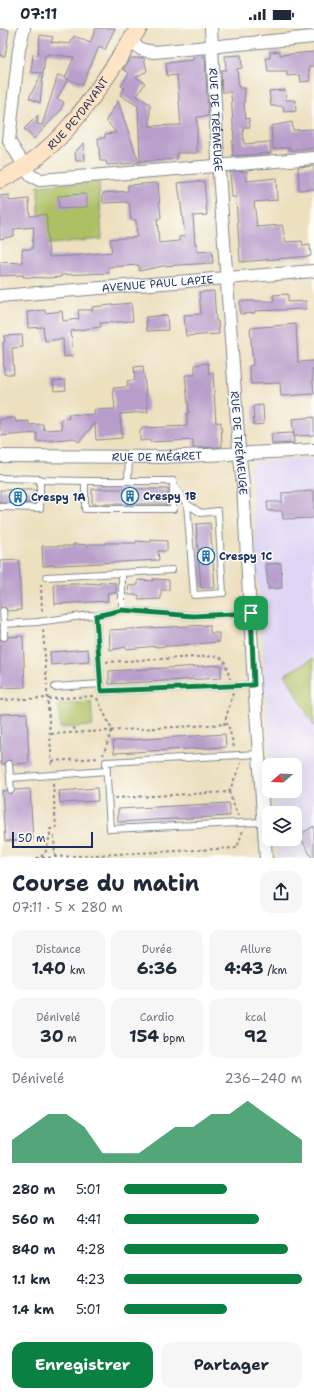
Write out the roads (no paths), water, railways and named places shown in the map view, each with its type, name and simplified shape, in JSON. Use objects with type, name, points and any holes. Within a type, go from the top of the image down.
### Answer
[{"type":"street","points":[[24,28],[19,49],[9,141],[31,176],[40,180],[314,158]]},
{"type":"street","name":"RUE PEYDAVANT","points":[[0,180],[24,166],[66,132],[87,106],[138,28]]},
{"type":"street","name":"RUE DE TRÉMEUGE","points":[[211,28],[218,166],[243,485],[262,806]]},
{"type":"street","points":[[129,42],[143,50],[154,52],[314,37]]},
{"type":"street","name":"AVENUE PAUL LAPIE","points":[[0,296],[314,271]]},
{"type":"street","name":"RUE DE MÉGRET","points":[[0,456],[129,457],[314,450]]},
{"type":"street","name":"RUE DE TRÉMEUGE","points":[[265,846],[266,858]]},
{"type":"lane","points":[[128,481],[129,457]]},
{"type":"lane","points":[[0,478],[40,480],[173,481],[173,485],[187,504],[201,513],[218,511],[223,593],[194,595],[187,504]]},
{"type":"lane","points":[[0,508],[40,508],[40,480]]},
{"type":"lane","points":[[85,480],[85,509],[173,509],[173,485]]},
{"type":"lane","points":[[46,577],[172,570]]},
{"type":"lane","points":[[122,573],[122,610]]},
{"type":"lane","points":[[4,624],[42,622],[90,615],[96,616],[122,610],[193,616],[251,613]]},
{"type":"lane","points":[[3,611],[4,637]]},
{"type":"lane","points":[[96,616],[101,691],[254,685]]},
{"type":"lane","points":[[55,688],[101,684]]},
{"type":"lane","points":[[259,754],[106,762],[110,829],[262,822]]},
{"type":"lane","points":[[9,764],[11,790]]},
{"type":"lane","points":[[10,778],[107,771]]},
{"type":"place","name":"Crespy 1B","points":[[130,496]]},
{"type":"place","name":"Crespy 1A","points":[[18,497]]},
{"type":"place","name":"Crespy 1C","points":[[206,556]]}]
